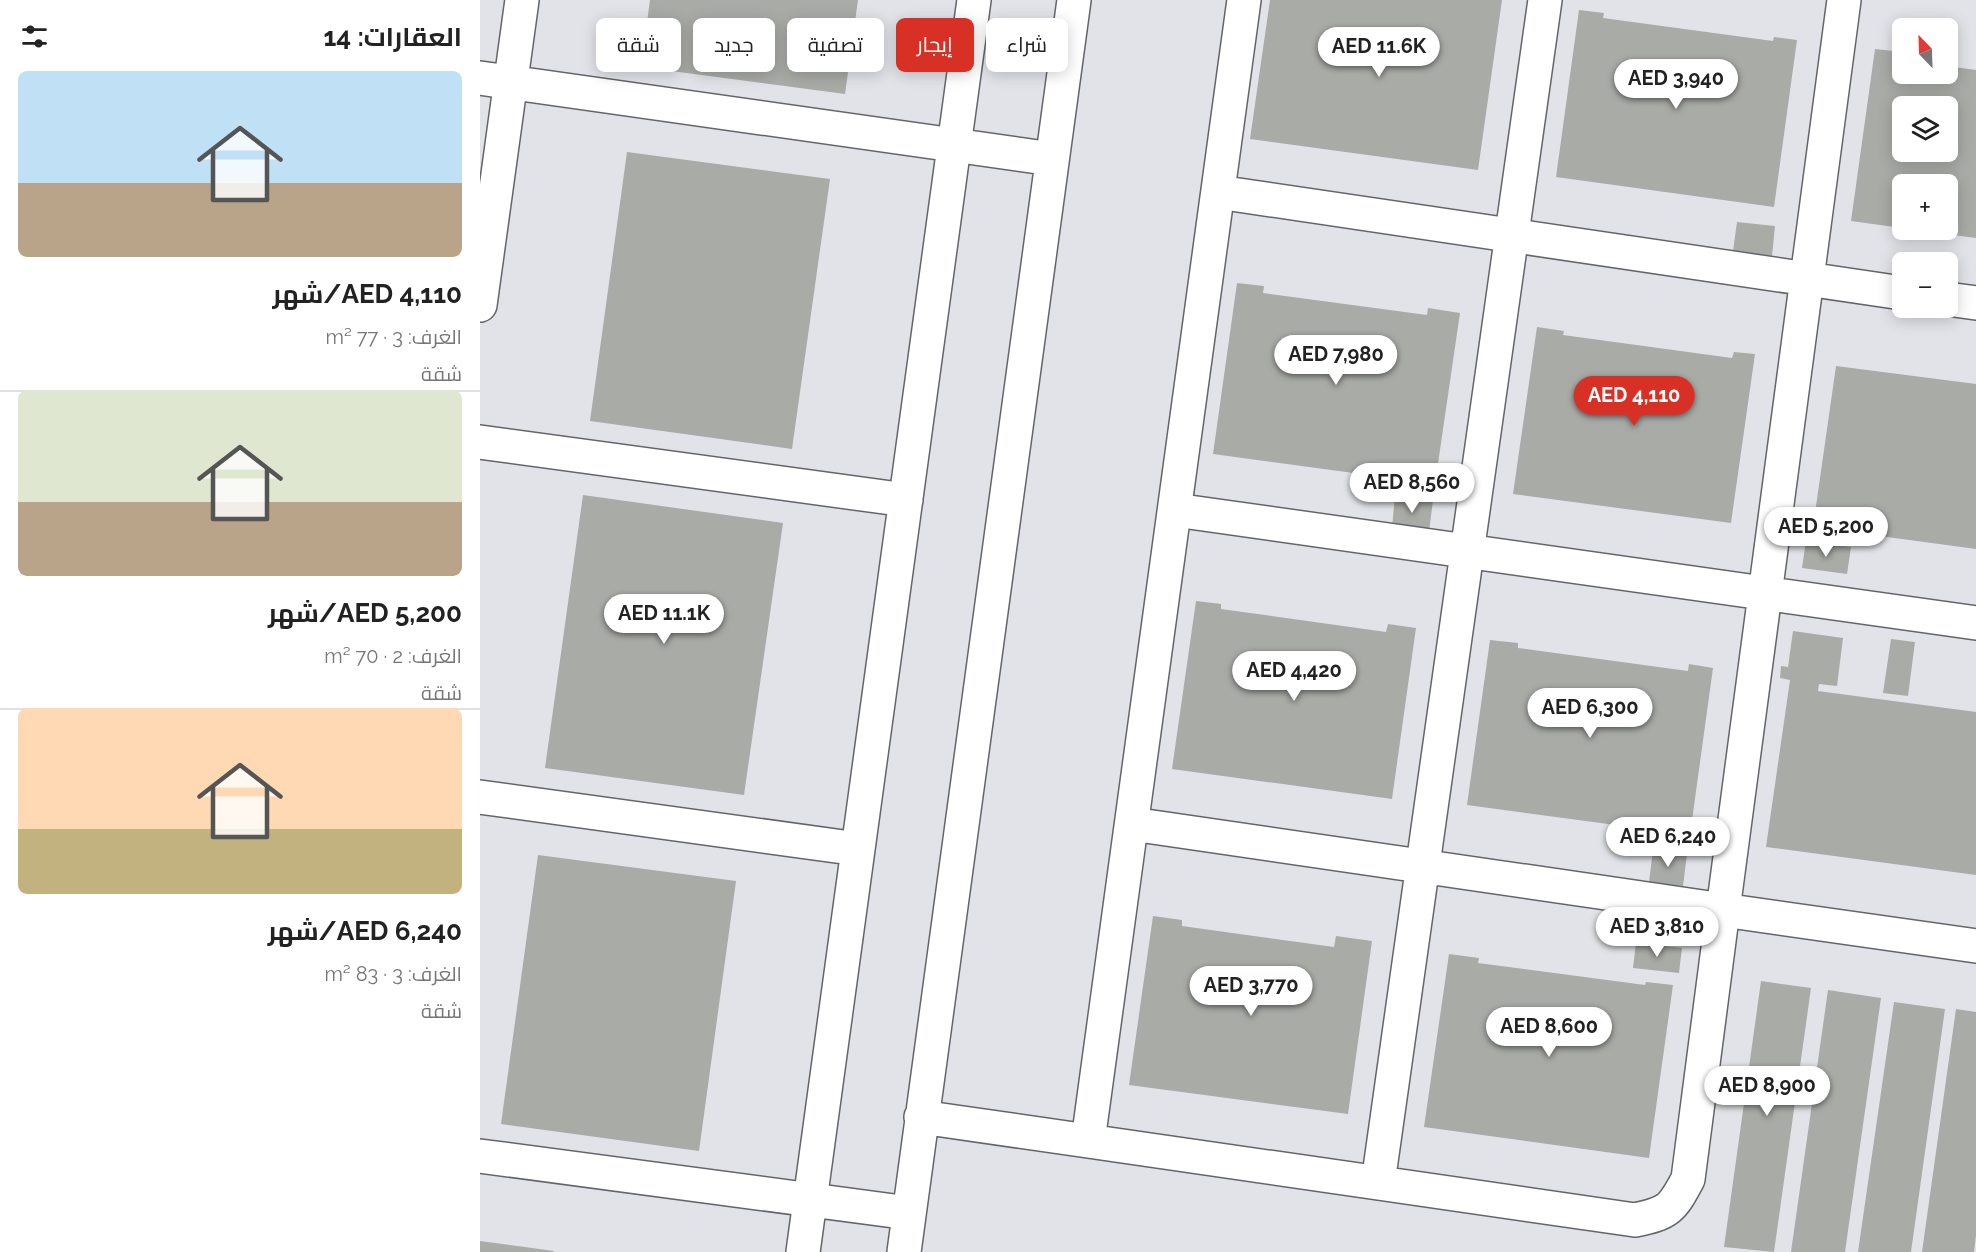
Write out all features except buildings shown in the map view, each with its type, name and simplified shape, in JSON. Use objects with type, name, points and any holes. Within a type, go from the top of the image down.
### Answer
[{"type":"street","points":[[480,305],[495,80],[522,0]]},
{"type":"street","points":[[803,1252],[974,0]]},
{"type":"street","points":[[904,1252],[1074,0]]},
{"type":"street","points":[[1089,1141],[1244,0]]},
{"type":"street","points":[[1378,1183],[1545,0]]},
{"type":"street","points":[[921,1117],[1635,1220],[1658,1216],[1675,1205],[1688,1179],[1844,0]]},
{"type":"street","points":[[495,80],[1052,159]]},
{"type":"street","points":[[1218,192],[1892,292]]},
{"type":"street","points":[[1958,301],[1976,303]]},
{"type":"street","points":[[480,442],[906,500]]},
{"type":"street","points":[[1174,510],[1976,622]]},
{"type":"street","points":[[480,797],[858,849]]},
{"type":"street","points":[[1132,824],[1976,946]]},
{"type":"street","points":[[480,1156],[909,1213]]}]
